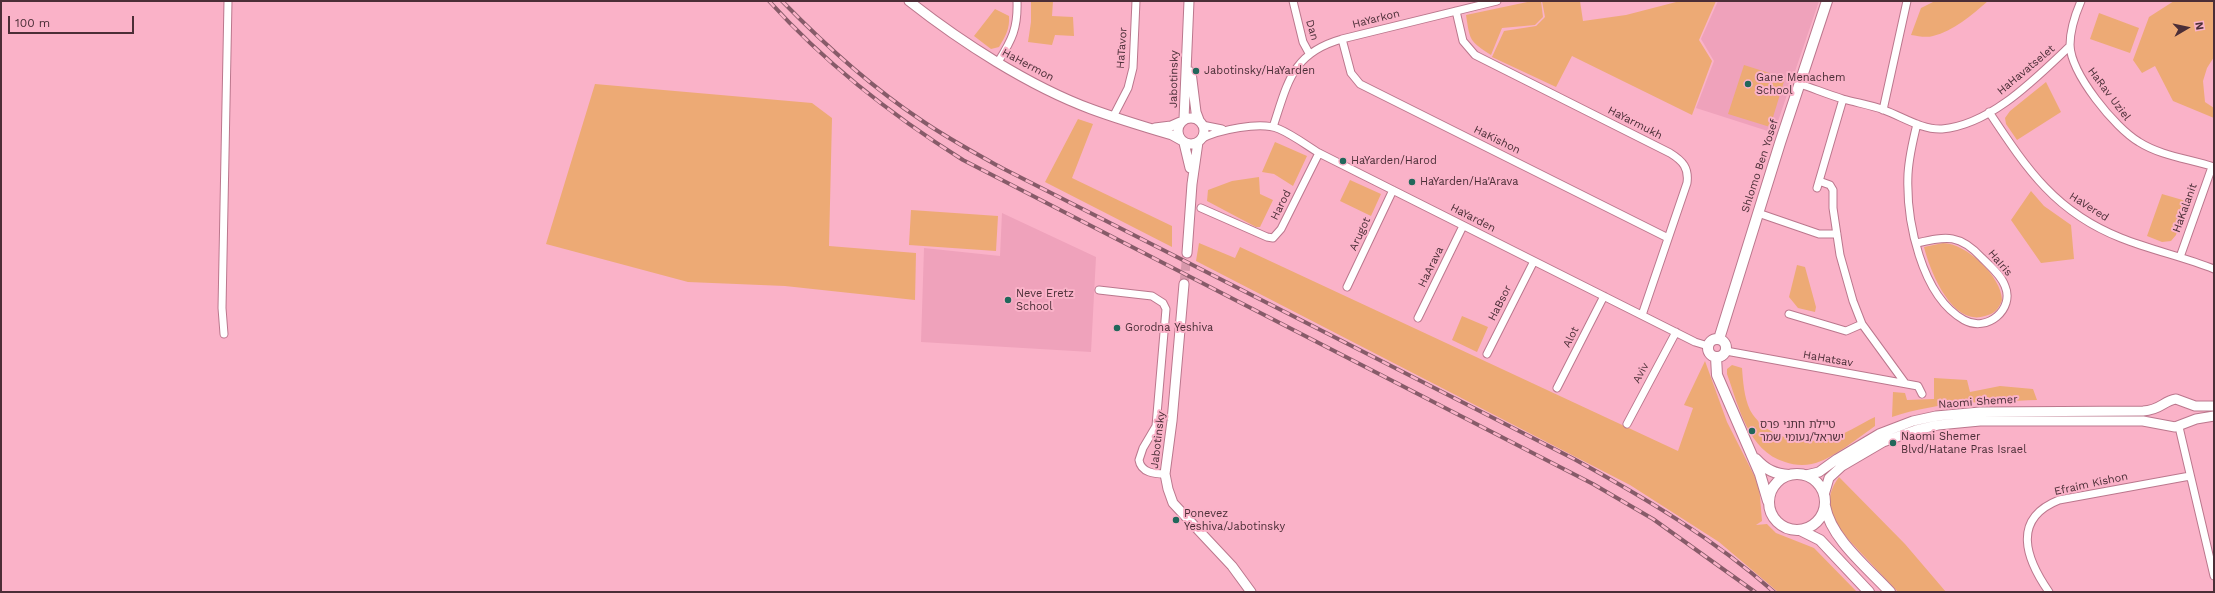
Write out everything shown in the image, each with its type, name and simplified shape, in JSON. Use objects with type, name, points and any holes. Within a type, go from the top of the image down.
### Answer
[{"type":"main road","name":"Shlomo Ben Yosef","points":[[1719,340],[1758,213],[1827,1]]},
{"type":"main road","points":[[1719,340],[1725,344],[1726,350],[1722,356],[1716,357],[1709,353],[1708,346],[1712,341],[1719,340]]},
{"type":"main road","points":[[1716,357],[1717,375],[1760,474],[1773,517],[1785,528],[1800,530],[1820,540],[1870,592]]},
{"type":"main road","points":[[1746,442],[1752,454],[1767,469],[1777,474],[1806,475],[1817,483],[1825,500],[1827,518],[1835,532],[1890,592]]},
{"type":"main road","points":[[1769,504],[1771,492],[1775,484],[1790,475]]},
{"type":"main road","points":[[1800,530],[1814,525],[1823,512],[1825,500]]},
{"type":"street","points":[[224,334],[222,308],[228,1]]},
{"type":"street","name":"HaHermon","points":[[909,1],[973,47],[1044,88],[1090,109],[1172,135],[1183,142]]},
{"type":"street","points":[[998,62],[1014,35],[1017,18],[1017,1]]},
{"type":"street","name":"HaTavor","points":[[1114,117],[1128,88],[1133,68],[1136,1]]},
{"type":"street","name":"Jabotinsky","points":[[1182,121],[1189,1]]},
{"type":"street","name":"Dan","points":[[1273,127],[1292,76],[1309,53],[1303,42],[1293,1]]},
{"type":"street","name":"HaYarkon","points":[[1309,53],[1317,48],[1342,39],[1498,1]]},
{"type":"street","points":[[1883,110],[1907,1]]},
{"type":"street","name":"HaRav Uziel","points":[[2081,1],[2075,16],[2070,46],[2077,70],[2101,105],[2126,134],[2152,149],[2213,167]]},
{"type":"street","name":"HaYarmukh","points":[[1456,11],[1464,41],[1476,55],[1670,153],[1683,162],[1687,172],[1687,183],[1642,315]]},
{"type":"street","name":"Jabotinsky","points":[[1187,39],[1194,103],[1201,122]]},
{"type":"street","name":"HaKishon","points":[[1342,39],[1351,73],[1360,84],[1668,238]]},
{"type":"street","name":"HaHavatselet","points":[[1800,84],[1843,99],[1883,110],[1917,124],[1942,129],[1973,120],[2027,87],[2070,46]]},
{"type":"street","points":[[1817,188],[1843,99]]},
{"type":"street","name":"HaVered","points":[[1988,112],[2029,172],[2053,197],[2068,209],[2122,238],[2214,269]]},
{"type":"street","points":[[1192,184],[1183,142],[1177,133],[1182,121],[1191,118],[1226,130]]},
{"type":"street","name":"HaHermon","points":[[1146,128],[1171,126],[1182,121]]},
{"type":"street","points":[[1187,253],[1192,184],[1199,141],[1204,132],[1201,122]]},
{"type":"street","name":"HaIris","points":[[1917,124],[1910,151],[1908,173],[1910,212],[1917,243],[1932,287],[1942,300],[1965,321],[1981,323],[1990,321],[2005,309],[2008,294],[2002,279],[1966,244],[1951,238],[1917,243]]},
{"type":"street","points":[[1183,142],[1193,144],[1226,130],[1273,127]]},
{"type":"street","name":"HaYarden","points":[[1273,127],[1319,153],[1463,226],[1676,332],[1708,346]]},
{"type":"street","name":"Harod","points":[[1201,208],[1267,237],[1274,238],[1281,229],[1319,153]]},
{"type":"street","name":"HaKalanit","points":[[2180,257],[2213,167]]},
{"type":"street","points":[[1819,181],[1830,185],[1833,190],[1837,234],[1846,278],[1862,324],[1905,383]]},
{"type":"street","name":"Arugot","points":[[1347,287],[1393,190]]},
{"type":"street","points":[[1758,213],[1819,234],[1837,234]]},
{"type":"street","name":"HaArava","points":[[1418,318],[1463,226]]},
{"type":"street","name":"HaBsor","points":[[1486,354],[1534,261]]},
{"type":"street","name":"Jabotinsky","points":[[1184,284],[1172,422],[1165,474],[1173,503],[1232,566],[1251,592]]},
{"type":"street","points":[[1099,290],[1152,296],[1163,303],[1166,309],[1156,426],[1143,448],[1139,460],[1143,468],[1148,472],[1165,474]]},
{"type":"street","name":"Alot","points":[[1557,388],[1604,296]]},
{"type":"street","points":[[1789,314],[1846,330],[1862,324]]},
{"type":"street","name":"Aviv","points":[[1627,424],[1676,332]]},
{"type":"street","name":"HaHatsav","points":[[1726,350],[1905,383],[1918,386],[1922,394]]},
{"type":"street","name":"Naomi Shemer","points":[[1806,475],[1819,472],[1837,459],[1879,434],[1913,421],[1936,416],[1987,412],[2152,411],[2172,399],[2184,401],[2195,406],[2214,406]]},
{"type":"street","points":[[2184,401],[2190,412],[2182,425],[2190,476],[2214,576]]},
{"type":"street","points":[[2165,404],[2162,418],[2168,425]]},
{"type":"street","name":"Naomi Shemer","points":[[1825,500],[1829,478],[1842,466],[1883,442],[1916,430],[1938,425],[2014,420],[2143,420],[2168,425],[2182,425],[2196,419],[2214,416]]},
{"type":"street","name":"Efraim Kishon","points":[[2049,592],[2032,565],[2027,547],[2029,527],[2045,506],[2059,500],[2190,476]]},
{"type":"shaded area","points":[[1031,1],[1053,1],[1052,16],[1073,17],[1074,36],[1055,35],[1052,45],[1028,42],[1031,22]]},
{"type":"shaded area","points":[[1532,1],[1541,1],[1543,17],[1535,25],[1502,28],[1491,55],[1474,43],[1468,30],[1466,15]]},
{"type":"shaded area","points":[[1542,1],[1580,1],[1583,21],[1626,15],[1680,1],[1716,1],[1699,40],[1712,61],[1692,115],[1572,56],[1556,87],[1492,57],[1504,31],[1536,26],[1545,17]]},
{"type":"shaded area","name":"Gane Menachem School","points":[[1718,1],[1819,1],[1774,133],[1696,108],[1714,61],[1701,39]]},
{"type":"shaded area","points":[[1935,1],[1988,1],[1962,22],[1940,34],[1928,37],[1911,35],[1921,8]]},
{"type":"shaded area","points":[[2174,1],[2214,1],[2214,57],[2207,68],[2203,81],[2205,102],[2214,108],[2214,118],[2173,101],[2155,66],[2142,73],[2133,60],[2149,17]]},
{"type":"shaded area","points":[[995,9],[1009,16],[1009,25],[999,47],[991,49],[974,36]]},
{"type":"shaded area","points":[[2099,13],[2139,28],[2130,53],[2090,39]]},
{"type":"shaded area","points":[[1744,65],[1785,78],[1770,127],[1728,114]]},
{"type":"shaded area","points":[[2046,82],[2061,112],[2017,140],[2006,124],[2005,118],[2010,111]]},
{"type":"shaded area","points":[[595,84],[812,103],[832,118],[829,246],[916,253],[915,300],[785,286],[688,282],[546,244]]},
{"type":"shaded area","points":[[1078,119],[1093,124],[1072,178],[1172,226],[1172,247],[1045,182]]},
{"type":"shaded area","points":[[1275,142],[1307,156],[1293,186],[1274,174],[1262,172]]},
{"type":"shaded area","points":[[1259,177],[1260,194],[1273,200],[1260,227],[1256,227],[1207,201],[1208,190],[1232,181]]},
{"type":"shaded area","points":[[1350,180],[1381,194],[1371,216],[1340,201]]},
{"type":"shaded area","points":[[2031,191],[2044,206],[2071,225],[2074,259],[2041,263],[2011,220]]},
{"type":"shaded area","points":[[2162,194],[2186,201],[2176,235],[2171,241],[2162,242],[2147,236]]},
{"type":"shaded area","points":[[911,210],[998,216],[996,251],[909,245]]},
{"type":"shaded area","name":"Neve Eretz School","points":[[1002,213],[1096,257],[1091,352],[921,342],[924,248],[1000,256]]},
{"type":"shaded area","points":[[1199,243],[1235,258],[1240,247],[1678,451],[1693,408],[1684,405],[1705,361],[1727,422],[1759,485],[1762,521],[1756,525],[1767,524],[1776,533],[1814,548],[1857,592],[1778,592],[1719,542],[1630,485],[1196,261]]},
{"type":"shaded area","points":[[1943,243],[1962,249],[1972,255],[1996,281],[2002,300],[1994,312],[1985,316],[1973,317],[1962,313],[1944,295],[1931,269],[1924,247]]},
{"type":"shaded area","points":[[1797,265],[1805,267],[1816,307],[1815,312],[1798,308],[1789,297]]},
{"type":"shaded area","points":[[1462,316],[1488,327],[1477,352],[1452,340]]},
{"type":"shaded area","points":[[1732,365],[1742,368],[1743,384],[1750,410],[1765,427],[1774,433],[1795,440],[1817,441],[1840,435],[1875,417],[1875,426],[1841,450],[1821,461],[1803,465],[1785,462],[1772,456],[1762,448],[1747,426],[1727,374],[1727,369]]},
{"type":"shaded area","points":[[1934,378],[1967,380],[1970,392],[2000,386],[2033,389],[2037,400],[1945,405],[1892,417],[1893,392],[1905,393],[1907,400],[1934,399]]},
{"type":"shaded area","points":[[1839,477],[1905,544],[1946,592],[1898,592],[1868,560],[1841,529],[1831,510],[1830,500],[1832,489]]},
{"type":"tunnel","points":[[1184,284],[1187,253]]},
{"type":"railway","points":[[769,1],[813,46],[860,87],[910,125],[963,160],[1593,484],[1653,519],[1755,592]]},
{"type":"railway","points":[[782,1],[831,49],[866,79],[902,107],[951,139],[1002,168],[1574,459],[1627,489],[1703,536],[1751,572],[1774,592]]},
{"type":"place","name":"Jabotinsky/HaYarden","points":[[1196,71]]},
{"type":"place","name":"Gane Menachem School","points":[[1748,84]]},
{"type":"place","name":"HaYarden/Harod","points":[[1343,161]]},
{"type":"place","name":"HaYarden/Ha'Arava","points":[[1412,182]]},
{"type":"place","name":"Neve Eretz School","points":[[1008,300]]},
{"type":"place","name":"Gorodna Yeshiva","points":[[1117,328]]},
{"type":"place","name":"טיילת חתני פרס ישראל/נעומי שמר","points":[[1752,431]]},
{"type":"place","name":"Naomi Shemer Blvd/Hatane Pras Israel","points":[[1893,443]]},
{"type":"place","name":"Ponevez Yeshiva/Jabotinsky","points":[[1176,520]]}]
